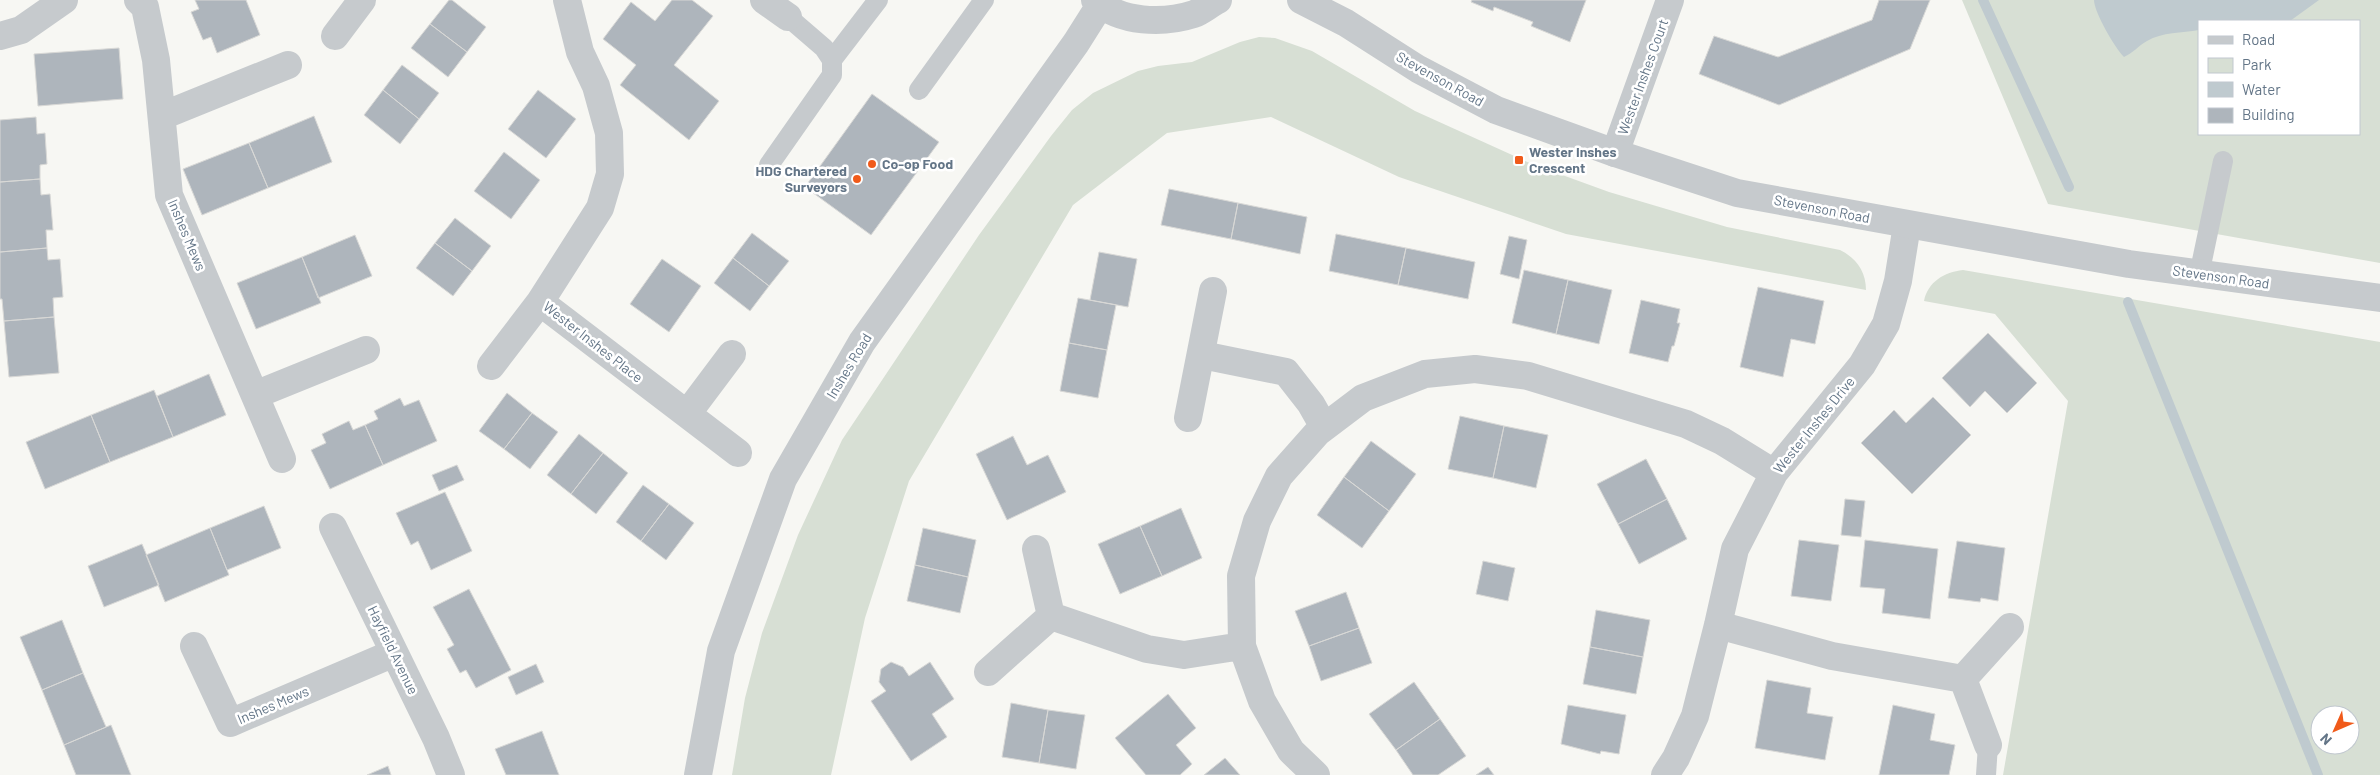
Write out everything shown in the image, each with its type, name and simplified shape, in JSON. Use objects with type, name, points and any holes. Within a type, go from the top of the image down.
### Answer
[{"type":"street","points":[[0,36],[21,30],[64,0]]},
{"type":"street","name":"Inshes Mews","points":[[138,0],[145,8],[156,60],[169,195],[282,459]]},
{"type":"street","points":[[335,36],[362,0]]},
{"type":"street","name":"Wester Inshes Place","points":[[567,0],[580,52],[596,86],[609,133],[610,174],[600,208],[540,302],[738,453]]},
{"type":"street","points":[[764,0],[788,17]]},
{"type":"street","name":"Inshes Road","points":[[698,775],[720,651],[783,479],[862,342],[1076,43],[1098,2],[1131,18],[1164,21],[1196,13],[1218,0]]},
{"type":"street","name":"Stevenson Road","points":[[1301,0],[1346,23],[1418,69],[1496,110],[1615,153],[1737,193],[1907,226],[2199,275],[2380,298]]},
{"type":"street","name":"Wester Inshes Court","points":[[1615,153],[1670,0]]},
{"type":"street","points":[[162,116],[288,65]]},
{"type":"street","name":"Wester Inshes Drive","points":[[1665,775],[1676,758],[1695,716],[1735,548],[1774,473],[1862,365],[1886,324],[1898,281],[1907,226]]},
{"type":"street","points":[[1188,418],[1202,355],[1213,291]]},
{"type":"street","points":[[491,366],[540,302]]},
{"type":"street","points":[[254,395],[366,350]]},
{"type":"street","points":[[687,414],[732,354]]},
{"type":"street","points":[[1202,355],[1286,372],[1311,404],[1324,426]]},
{"type":"street","points":[[1316,775],[1291,751],[1267,709],[1242,646],[1241,576],[1257,521],[1279,476],[1324,426],[1363,398],[1425,374],[1475,369],[1528,376],[1686,424],[1722,441],[1774,473]]},
{"type":"street","name":"Hayfield Avenue","points":[[333,527],[436,738],[451,775]]},
{"type":"street","points":[[1036,549],[1051,616]]},
{"type":"street","points":[[1051,616],[1147,649],[1184,655],[1242,646]]},
{"type":"street","points":[[988,672],[1051,616]]},
{"type":"street","points":[[1718,625],[1832,656],[1963,679]]},
{"type":"street","points":[[1963,679],[2010,627]]},
{"type":"street","name":"Inshes Mews","points":[[194,646],[230,723],[394,653]]},
{"type":"street","points":[[1963,679],[1988,745]]},
{"type":"lane","points":[[832,60],[878,0]]},
{"type":"lane","points":[[919,90],[984,0]]},
{"type":"lane","points":[[769,165],[832,75],[832,60],[824,48],[788,17]]},
{"type":"lane","points":[[2199,275],[2223,161]]},
{"type":"lane","points":[[1986,775],[1988,745]]},
{"type":"green space","points":[[1962,0],[2380,0],[2380,263],[2048,204]]},
{"type":"green space","points":[[1259,37],[1275,38],[1312,51],[1415,111],[1532,164],[1609,192],[1727,227],[1840,250],[1851,257],[1859,266],[1866,283],[1866,290],[1566,234],[1399,177],[1271,117],[1167,133],[1073,205],[909,481],[865,618],[831,775],[732,775],[745,698],[762,633],[798,535],[842,440],[979,235],[1051,136],[1072,110],[1093,93],[1138,71],[1158,66],[1192,62],[1240,42]]},
{"type":"green space","points":[[1963,270],[2380,342],[2380,775],[2003,775],[2068,401],[1995,314],[1924,301],[1933,283],[1949,273]]},
{"type":"water","points":[[2094,0],[2319,0],[2291,20],[2198,20],[2198,30],[2166,34],[2153,38],[2124,57],[2106,30]]},
{"type":"building","points":[[195,0],[246,0],[260,35],[217,53],[211,37],[203,40],[191,12],[199,9]]},
{"type":"building","points":[[449,0],[452,0],[486,27],[467,52],[430,24]]},
{"type":"building","points":[[672,0],[692,0],[713,16],[674,65],[719,101],[689,140],[620,85],[636,65],[603,39],[631,2],[655,21]]},
{"type":"building","points":[[1472,0],[1586,0],[1570,42],[1531,26],[1533,22],[1494,7],[1493,11],[1471,2]]},
{"type":"building","points":[[1879,0],[1930,0],[1910,49],[1779,105],[1699,74],[1714,36],[1778,57],[1872,20]]},
{"type":"building","points":[[430,24],[467,52],[448,77],[411,48]]},
{"type":"building","points":[[119,48],[123,99],[38,106],[34,54]]},
{"type":"building","points":[[402,65],[439,93],[419,119],[383,90]]},
{"type":"building","points":[[383,90],[419,119],[400,144],[364,115]]},
{"type":"building","points":[[538,90],[576,119],[546,158],[508,129]]},
{"type":"building","name":"Co-op Food","points":[[872,94],[939,142],[871,235],[805,187]]},
{"type":"building","points":[[314,116],[332,162],[268,188],[249,143]]},
{"type":"building","points":[[36,117],[37,134],[45,133],[47,164],[40,165],[40,179],[0,182],[0,120]]},
{"type":"building","points":[[249,143],[268,188],[202,215],[183,169]]},
{"type":"building","points":[[504,152],[540,180],[511,219],[474,191]]},
{"type":"building","points":[[40,179],[41,195],[50,194],[53,230],[46,230],[47,248],[0,252],[0,182]]},
{"type":"building","points":[[1169,189],[1238,203],[1231,239],[1161,225]]},
{"type":"building","points":[[1238,203],[1307,217],[1300,254],[1231,239]]},
{"type":"building","points":[[455,218],[491,246],[472,271],[435,243]]},
{"type":"building","points":[[752,233],[789,261],[769,286],[733,258]]},
{"type":"building","points":[[1336,234],[1406,248],[1398,285],[1329,271]]},
{"type":"building","points":[[355,235],[372,276],[318,298],[302,257]]},
{"type":"building","points":[[1509,236],[1527,240],[1519,279],[1500,274]]},
{"type":"building","points":[[435,243],[472,271],[453,296],[416,268]]},
{"type":"building","points":[[47,248],[48,260],[60,259],[63,297],[53,298],[54,317],[4,321],[2,299],[0,299],[0,252]]},
{"type":"building","points":[[1406,248],[1475,262],[1468,299],[1398,285]]},
{"type":"building","points":[[1099,252],[1137,259],[1128,307],[1090,300]]},
{"type":"building","points":[[302,257],[321,303],[256,329],[237,283]]},
{"type":"building","points":[[733,258],[769,286],[750,311],[714,283]]},
{"type":"building","points":[[662,259],[701,286],[669,332],[630,304]]},
{"type":"building","points":[[1524,270],[1568,280],[1556,334],[1512,323]]},
{"type":"building","points":[[1568,280],[1612,290],[1599,344],[1556,334]]},
{"type":"building","points":[[1758,287],[1824,301],[1815,344],[1791,339],[1783,377],[1740,367]]},
{"type":"building","points":[[1078,298],[1116,305],[1107,350],[1069,343]]},
{"type":"building","points":[[1641,300],[1680,309],[1677,323],[1680,323],[1668,362],[1629,353]]},
{"type":"building","points":[[54,317],[59,373],[9,377],[4,321]]},
{"type":"building","points":[[1988,333],[2037,383],[2007,413],[1985,391],[1970,407],[1942,378]]},
{"type":"building","points":[[1069,343],[1107,350],[1098,398],[1060,391]]},
{"type":"building","points":[[209,374],[226,415],[173,437],[157,396]]},
{"type":"building","points":[[154,390],[173,437],[110,462],[91,415]]},
{"type":"building","points":[[507,393],[532,413],[504,449],[479,431]]},
{"type":"building","points":[[1933,397],[1971,435],[1912,494],[1861,443],[1894,410],[1906,423]]},
{"type":"building","points":[[400,398],[404,406],[419,400],[437,441],[383,465],[365,425],[378,419],[374,411]]},
{"type":"building","points":[[532,413],[558,432],[530,469],[504,449]]},
{"type":"building","points":[[91,415],[110,462],[45,489],[26,442]]},
{"type":"building","points":[[1460,416],[1504,426],[1493,478],[1448,469]]},
{"type":"building","points":[[349,421],[353,430],[365,425],[383,465],[330,489],[311,450],[326,443],[322,434]]},
{"type":"building","points":[[1504,426],[1548,435],[1536,488],[1493,478]]},
{"type":"building","points":[[579,434],[603,453],[571,494],[547,475]]},
{"type":"building","points":[[1013,436],[1027,465],[1048,455],[1066,492],[1007,520],[976,454]]},
{"type":"building","points":[[1371,441],[1416,474],[1389,511],[1344,477]]},
{"type":"building","points":[[603,453],[628,473],[596,514],[571,494]]},
{"type":"building","points":[[1646,459],[1667,499],[1618,524],[1597,484]]},
{"type":"building","points":[[457,465],[464,480],[439,491],[432,475]]},
{"type":"building","points":[[1344,477],[1389,511],[1362,548],[1317,515]]},
{"type":"building","points":[[643,485],[669,504],[641,541],[616,522]]},
{"type":"building","points":[[445,492],[472,551],[431,570],[418,541],[411,545],[396,513]]},
{"type":"building","points":[[1667,499],[1687,539],[1639,564],[1618,524]]},
{"type":"building","points":[[1845,499],[1865,501],[1861,537],[1841,535]]},
{"type":"building","points":[[669,504],[694,523],[666,560],[641,541]]},
{"type":"building","points":[[264,506],[281,548],[227,570],[210,528]]},
{"type":"building","points":[[1181,508],[1202,558],[1162,576],[1140,526]]},
{"type":"building","points":[[1140,526],[1162,576],[1120,594],[1098,544]]},
{"type":"building","points":[[210,528],[229,575],[165,602],[146,555]]},
{"type":"building","points":[[923,528],[976,540],[968,577],[915,565]]},
{"type":"building","points":[[1799,540],[1839,545],[1831,601],[1791,596]]},
{"type":"building","points":[[1865,540],[1938,549],[1930,619],[1882,613],[1885,589],[1860,587]]},
{"type":"building","points":[[1957,541],[2005,548],[1998,601],[1981,598],[1980,602],[1948,598]]},
{"type":"building","points":[[142,544],[159,585],[104,607],[88,566]]},
{"type":"building","points":[[1483,561],[1515,568],[1508,601],[1476,594]]},
{"type":"building","points":[[915,565],[968,577],[960,613],[907,601]]},
{"type":"building","points":[[469,589],[511,670],[476,688],[466,670],[460,673],[447,649],[454,645],[433,607]]},
{"type":"building","points":[[1346,592],[1359,628],[1309,646],[1295,611]]},
{"type":"building","points":[[1596,610],[1650,620],[1643,657],[1590,647]]},
{"type":"building","points":[[62,620],[83,673],[42,690],[20,637]]},
{"type":"building","points":[[1359,628],[1372,663],[1321,681],[1309,646]]},
{"type":"building","points":[[1590,647],[1643,657],[1636,694],[1583,684]]},
{"type":"building","points":[[891,662],[903,667],[909,676],[930,662],[954,699],[932,714],[947,737],[911,761],[871,701],[886,691],[879,682],[881,669]]},
{"type":"building","points":[[536,664],[544,682],[516,695],[508,677]]},
{"type":"building","points":[[83,673],[106,727],[64,745],[42,690]]},
{"type":"building","points":[[1767,680],[1811,688],[1807,713],[1833,717],[1825,760],[1755,748]]},
{"type":"building","points":[[1414,682],[1440,719],[1396,750],[1369,714]]},
{"type":"building","points":[[1168,694],[1196,728],[1176,745],[1192,764],[1180,775],[1146,775],[1115,738]]},
{"type":"building","points":[[1011,703],[1048,710],[1039,763],[1002,757]]},
{"type":"building","points":[[1568,705],[1626,715],[1619,754],[1601,751],[1600,754],[1561,744]]},
{"type":"building","points":[[1893,705],[1935,714],[1930,740],[1955,745],[1949,775],[1879,775]]},
{"type":"building","points":[[1048,710],[1085,715],[1076,769],[1039,763]]},
{"type":"building","points":[[1440,719],[1466,756],[1438,775],[1413,775],[1396,750]]},
{"type":"building","points":[[111,725],[131,775],[76,775],[64,745]]},
{"type":"building","points":[[542,731],[559,775],[506,775],[495,749]]},
{"type":"building","points":[[1225,758],[1240,775],[1204,775]]},
{"type":"building","points":[[388,766],[391,775],[367,775]]},
{"type":"building","points":[[1488,767],[1494,775],[1476,775]]},
{"type":"waterway","points":[[1983,0],[2069,187]]},
{"type":"waterway","points":[[2128,302],[2318,775]]},
{"type":"place","name":"Wester Inshes Crescent","points":[[1519,160]]},
{"type":"place","name":"Co-op Food","points":[[872,164]]},
{"type":"place","name":"HDG Chartered Surveyors","points":[[857,179]]}]
